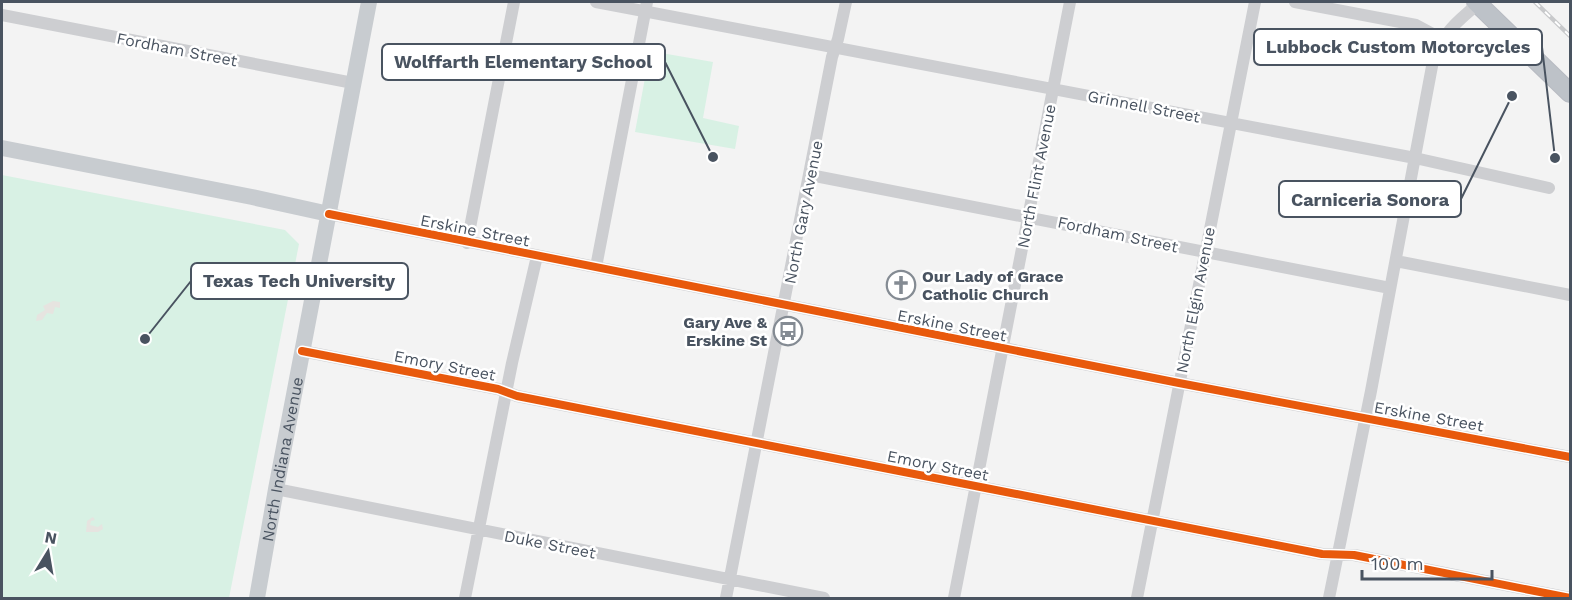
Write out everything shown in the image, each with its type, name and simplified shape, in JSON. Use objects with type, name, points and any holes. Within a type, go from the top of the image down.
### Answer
[{"type":"highway","points":[[1477,3],[1570,93]]},
{"type":"main road","name":"North Indiana Avenue","points":[[257,598],[369,2]]},
{"type":"main road","name":"Erskine Street","points":[[2,148],[328,214]]},
{"type":"street","points":[[467,243],[514,2]]},
{"type":"street","name":"Grinnell Street","points":[[596,2],[646,6],[836,47],[1415,158],[1549,188]]},
{"type":"street","name":"North Gary Avenue","points":[[726,598],[846,2]]},
{"type":"street","name":"North Flint Avenue","points":[[954,598],[1070,2]]},
{"type":"street","name":"North Elgin Avenue","points":[[1137,598],[1255,2]]},
{"type":"street","points":[[1295,2],[1416,25],[1442,39]]},
{"type":"street","points":[[1329,598],[1433,61],[1442,39],[1450,28],[1477,3]]},
{"type":"street","points":[[596,267],[646,6]]},
{"type":"street","name":"Fordham Street","points":[[2,15],[353,83]]},
{"type":"street","name":"Fordham Street","points":[[810,175],[1390,288]]},
{"type":"street","name":"Erskine Street","points":[[328,214],[1179,383],[1570,457]]},
{"type":"street","points":[[465,598],[506,392],[537,256]]},
{"type":"street","points":[[1396,261],[1570,295]]},
{"type":"street","name":"Emory Street","points":[[302,351],[517,396],[1152,521],[1322,554],[1354,555],[1570,598]]},
{"type":"street","name":"Duke Street","points":[[276,489],[824,598]]},
{"type":"green space","points":[[650,51],[713,62],[703,118],[739,126],[735,149],[635,132]]},
{"type":"green space","points":[[2,175],[285,230],[299,244],[229,598],[2,598]]},
{"type":"sand","points":[[53,301],[60,302],[60,308],[55,307],[53,314],[47,313],[42,320],[36,321],[37,315],[45,310],[43,306]]},
{"type":"sand","points":[[93,517],[95,520],[91,521],[90,525],[98,527],[102,524],[103,529],[98,532],[86,532],[87,521]]},
{"type":"railway","points":[[1535,2],[1570,36]]},
{"type":"cycle path","points":[[329,214],[1179,383],[1570,457]]},
{"type":"cycle path","points":[[302,351],[498,389],[517,396],[1322,554],[1354,555],[1570,598]]},
{"type":"place","name":"Carniceria Sonora","points":[[1512,96]]},
{"type":"place","name":"Wolffarth Elementary School","points":[[713,157]]},
{"type":"place","name":"Lubbock Custom Motorcycles","points":[[1555,158]]},
{"type":"place","name":"Our Lady of Grace Catholic Church","points":[[901,285]]},
{"type":"place","name":"Gary Ave & Erskine St","points":[[788,331]]},
{"type":"place","name":"Texas Tech University","points":[[145,339]]}]
